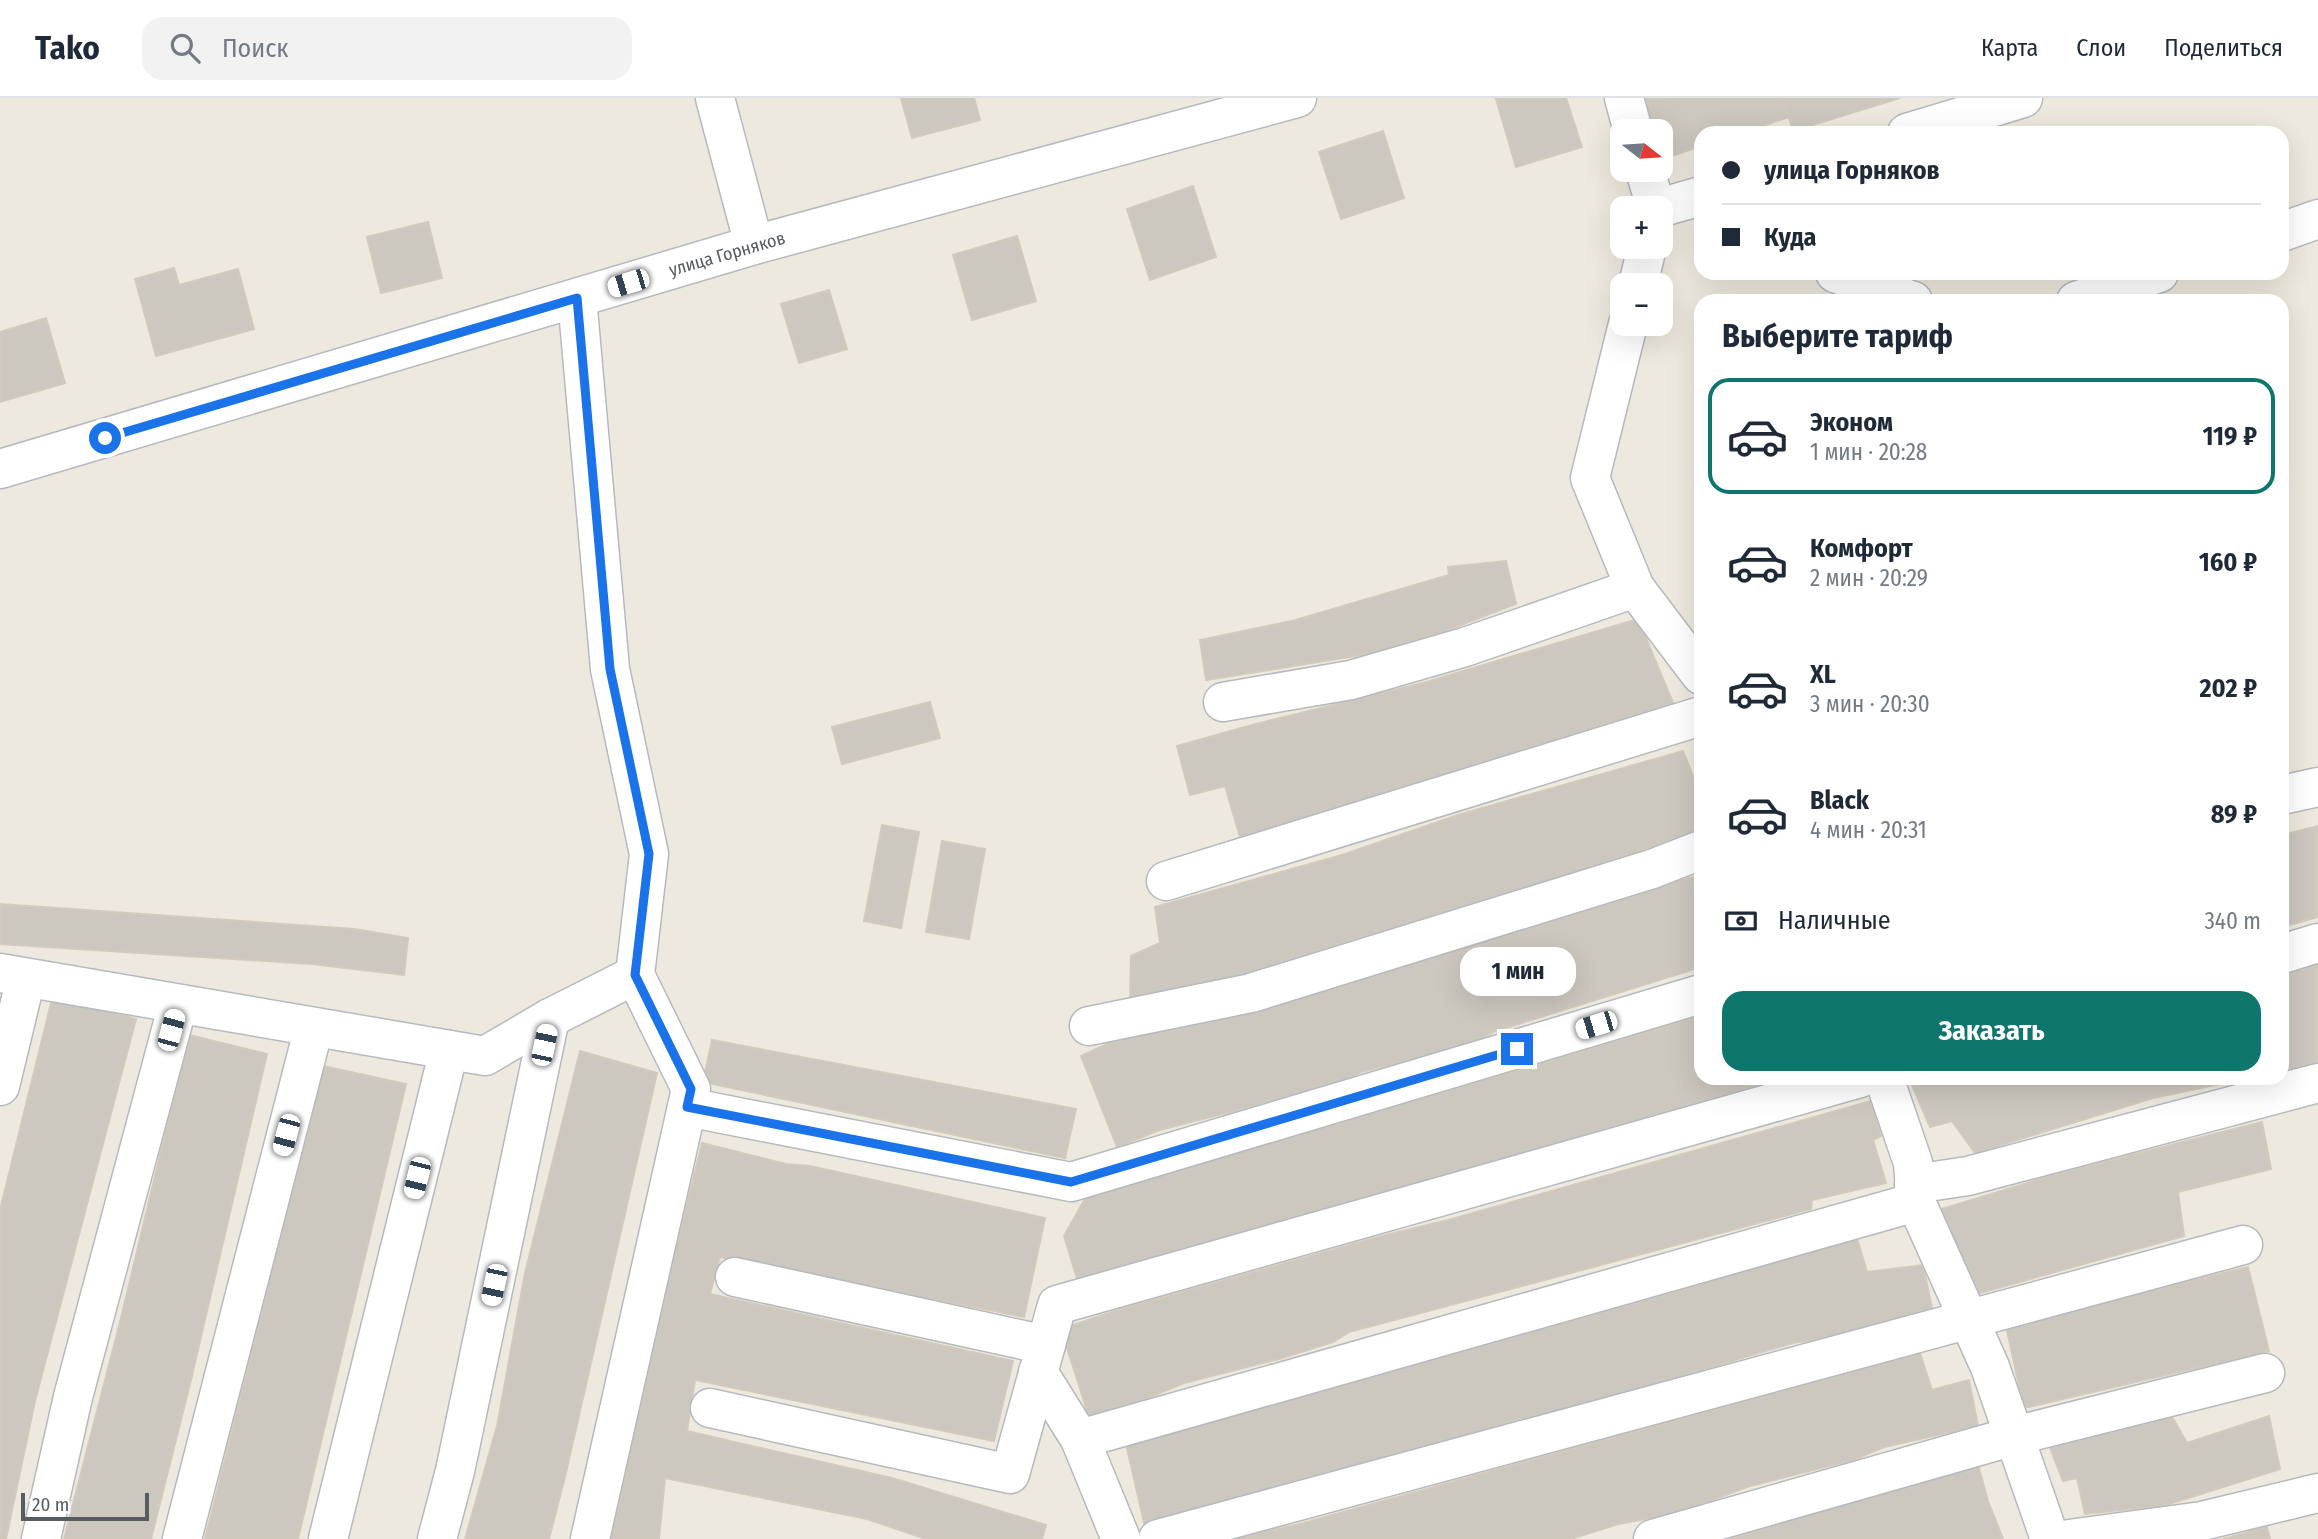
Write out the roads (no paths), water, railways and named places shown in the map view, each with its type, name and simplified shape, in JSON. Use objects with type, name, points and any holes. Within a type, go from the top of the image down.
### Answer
[{"type":"street","points":[[715,98],[754,245]]},
{"type":"street","name":"улица Горняков","points":[[0,469],[754,245],[1297,98]]},
{"type":"street","points":[[1624,98],[1630,119]]},
{"type":"street","points":[[1930,126],[2022,98]]},
{"type":"street","points":[[1673,204],[1694,197]]},
{"type":"street","points":[[1673,214],[1694,222]]},
{"type":"street","points":[[2289,229],[2318,219]]},
{"type":"street","points":[[1854,280],[1894,294]]},
{"type":"street","points":[[2097,294],[2138,280]]},
{"type":"street","points":[[577,298],[610,669],[649,854],[635,975],[691,1089],[590,1539]]},
{"type":"street","points":[[1625,336],[1590,478],[1634,588],[1694,666]]},
{"type":"street","points":[[1223,702],[1351,680],[1465,647],[1634,588]]},
{"type":"street","points":[[1166,881],[1694,718]]},
{"type":"street","points":[[2289,793],[2318,787]]},
{"type":"street","points":[[1089,1026],[1251,993],[1652,869],[1694,853]]},
{"type":"street","points":[[2289,952],[2318,943]]},
{"type":"street","points":[[0,1086],[13,976],[485,1056],[550,1018],[635,975]]},
{"type":"street","points":[[687,1107],[1071,1182],[1694,996]]},
{"type":"street","points":[[41,1539],[73,1397],[178,1004]]},
{"type":"street","points":[[437,1539],[455,1471],[550,1018]]},
{"type":"street","points":[[182,1539],[314,1027]]},
{"type":"street","points":[[328,1539],[449,1050]]},
{"type":"street","points":[[1080,1439],[1968,1176],[2318,1083]]},
{"type":"street","points":[[710,1408],[1010,1474],[1058,1305],[1835,1085]]},
{"type":"street","points":[[1886,1085],[1913,1163],[1915,1193],[1990,1367],[2050,1539]]},
{"type":"street","points":[[1158,1539],[2243,1245]]},
{"type":"street","points":[[736,1277],[1042,1359],[1080,1439],[1121,1539]]},
{"type":"street","points":[[1653,1539],[2014,1436],[2265,1373]]},
{"type":"street","points":[[2069,1539],[2202,1521],[2318,1493]]}]
